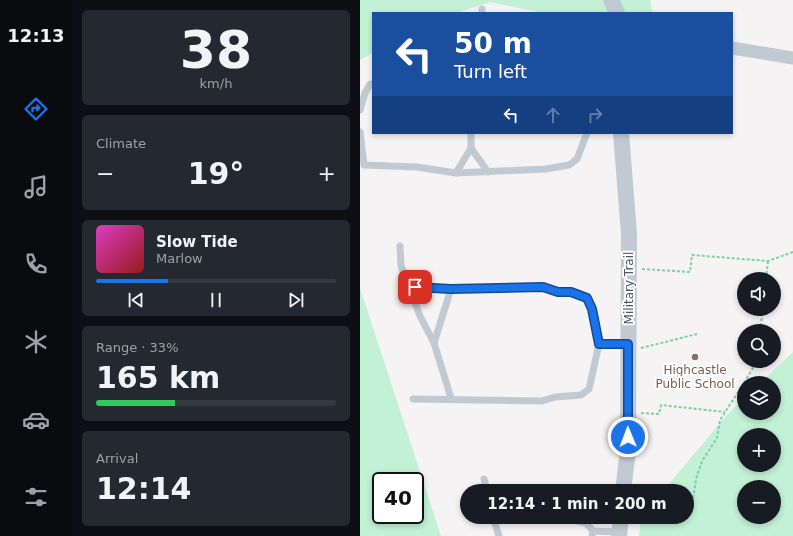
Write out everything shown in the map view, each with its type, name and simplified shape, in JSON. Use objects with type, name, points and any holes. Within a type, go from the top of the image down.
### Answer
[{"type":"street","points":[[611,0],[617,12]]},
{"type":"street","points":[[733,48],[793,58]]},
{"type":"street","name":"Military Trail","points":[[621,134],[629,234],[628,450],[624,484]]},
{"type":"lane","points":[[360,110],[365,93],[370,84],[372,84]]},
{"type":"lane","points":[[360,132],[362,165],[417,167],[456,173],[546,169],[569,165],[577,159],[587,134]]},
{"type":"lane","points":[[456,173],[471,148],[471,134]]},
{"type":"lane","points":[[471,148],[488,172]]},
{"type":"lane","points":[[400,246],[400,266],[410,287],[420,316],[434,343],[451,398]]},
{"type":"lane","points":[[410,287],[451,289],[543,287],[558,292],[571,292],[581,295],[590,302],[599,344],[589,389],[581,395],[555,397],[542,402],[451,398],[413,399]]},
{"type":"lane","points":[[434,343],[451,289]]},
{"type":"lane","points":[[599,344],[628,346]]},
{"type":"lane","points":[[484,479],[485,484]]},
{"type":"lane","points":[[495,524],[499,536]]},
{"type":"lane","points":[[587,524],[593,534],[620,528]]},
{"type":"path","points":[[629,268],[690,272],[692,255],[768,261],[793,252]]},
{"type":"path","points":[[767,272],[768,261]]},
{"type":"path","points":[[628,346],[641,348],[697,334]]},
{"type":"path","points":[[694,497],[696,479],[702,462],[717,438],[720,420],[737,394]]},
{"type":"path","points":[[641,413],[659,414],[661,405],[725,412]]},
{"type":"green space","points":[[360,0],[650,0],[653,12],[538,12],[490,2],[459,12],[372,12],[372,54],[360,60]]},
{"type":"green space","points":[[360,288],[420,472],[372,472],[372,524],[424,524],[424,484],[441,536],[360,536]]},
{"type":"green space","points":[[793,352],[793,536],[639,536],[640,524],[694,524],[694,484],[669,484],[725,417],[737,405],[737,420],[781,420],[781,376],[767,376],[776,368],[781,368],[781,363]]},
{"type":"place","name":"Highcastle Public School","points":[[695,357]]},
{"type":"route","points":[[415,287],[451,289],[543,287],[558,292],[571,292],[587,298],[592,309],[599,344],[628,344],[628,437]]}]
